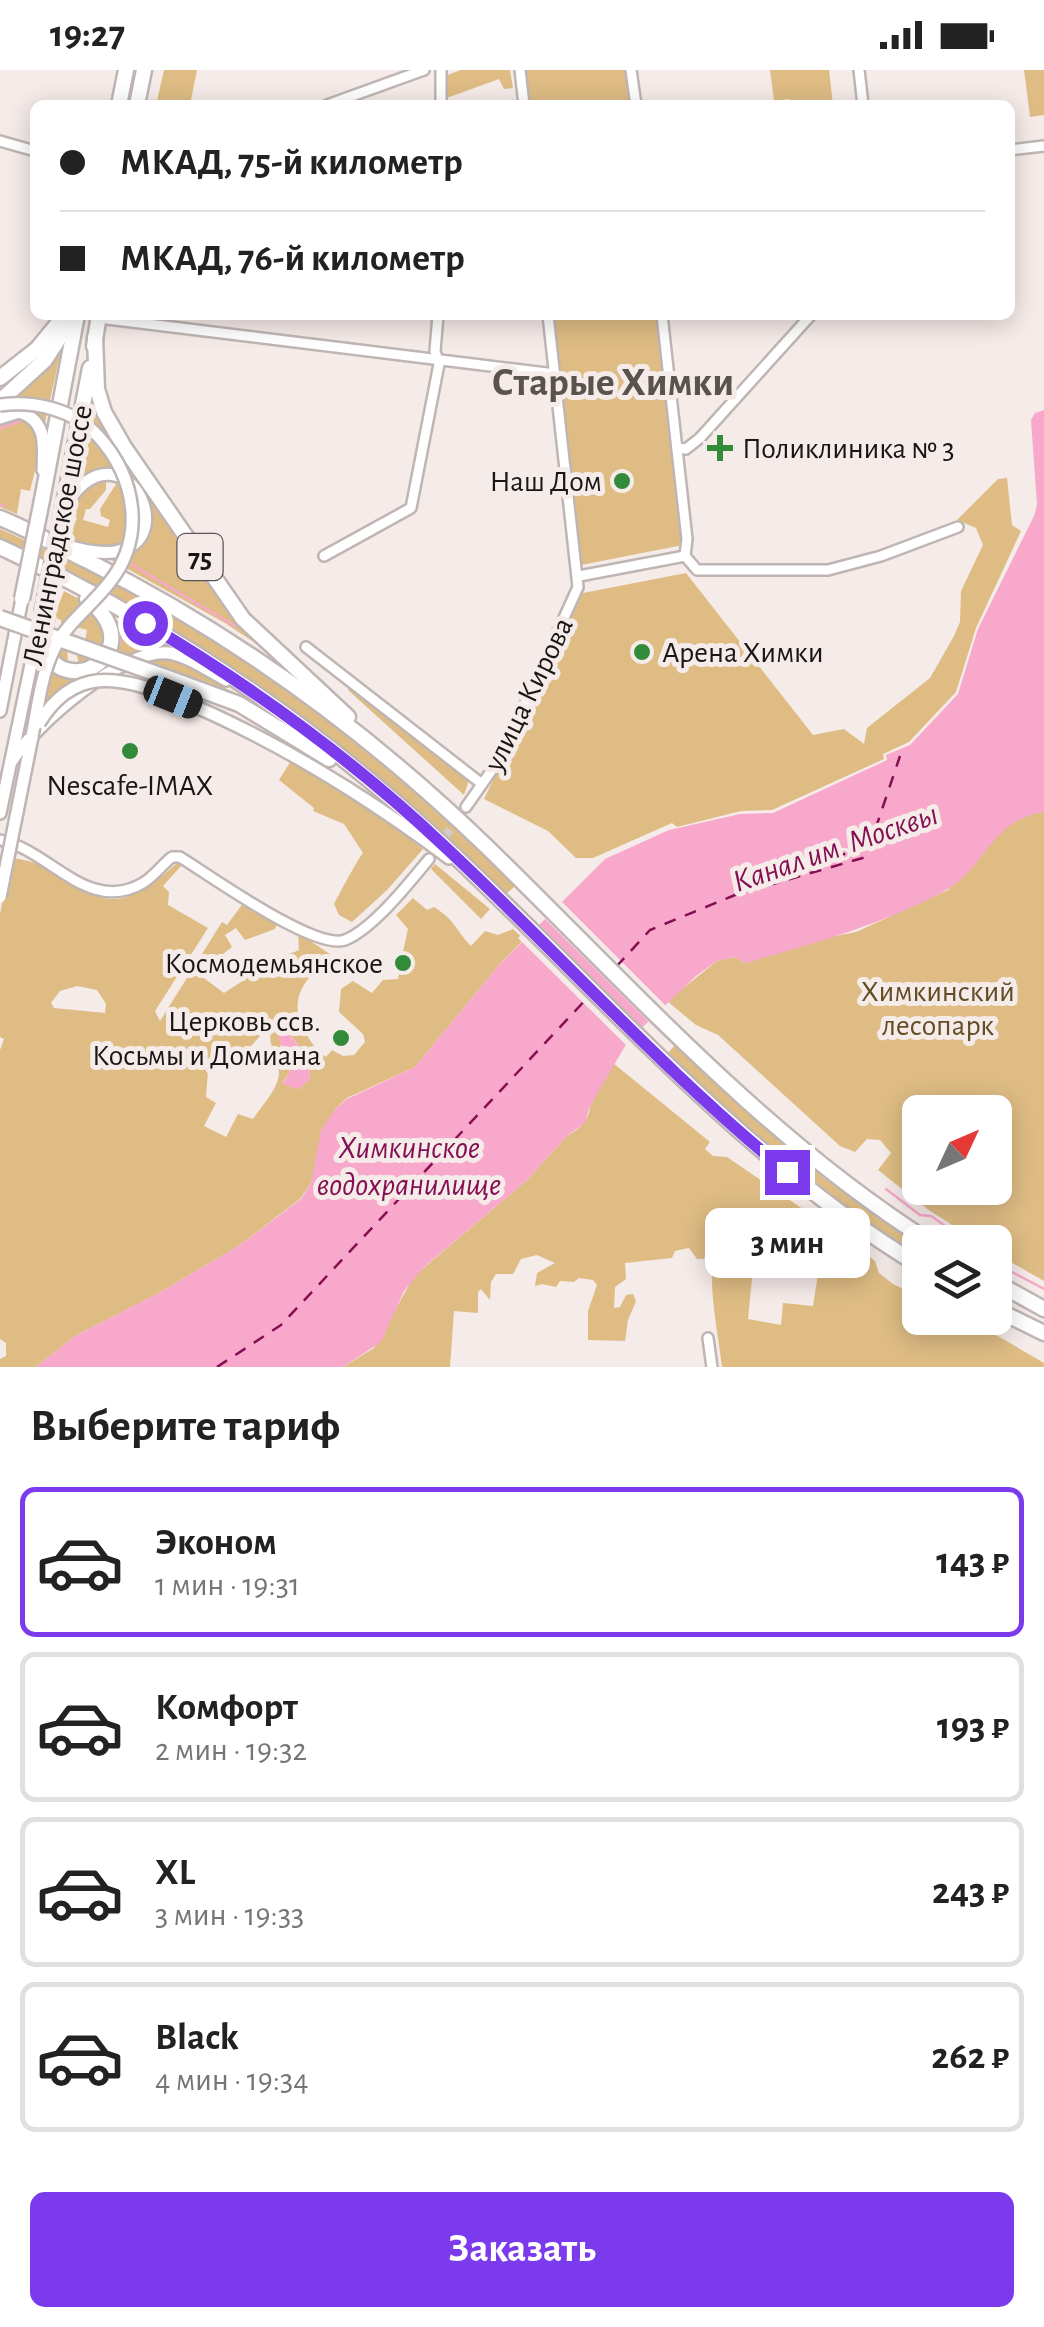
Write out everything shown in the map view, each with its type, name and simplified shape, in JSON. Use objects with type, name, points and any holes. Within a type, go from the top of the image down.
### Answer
[{"type":"highway","points":[[120,100],[126,70]]},
{"type":"highway","points":[[138,100],[144,70]]},
{"type":"highway","points":[[0,378],[44,342],[61,320]]},
{"type":"highway","points":[[0,403],[45,360],[72,320]]},
{"type":"highway","name":"Ленинградское шоссе","points":[[22,599],[74,320]]},
{"type":"highway","name":"Ленинградское шоссе","points":[[42,609],[99,320]]},
{"type":"highway","name":"75","points":[[96,337],[97,389],[104,412],[124,447],[243,618],[340,707],[367,742]]},
{"type":"highway","points":[[3,518],[210,627],[273,668],[367,742],[483,843],[675,1036],[827,1169],[906,1225]]},
{"type":"highway","points":[[4,550],[55,574],[195,653],[342,758],[401,807],[656,1054],[799,1182],[902,1254]]},
{"type":"highway","points":[[42,609],[46,649],[61,667],[86,671],[108,654],[112,636],[108,619],[55,574]]},
{"type":"highway","points":[[22,599],[0,621],[239,704],[401,807]]},
{"type":"highway","points":[[1012,1290],[1044,1306]]},
{"type":"highway","points":[[1012,1318],[1044,1336]]},
{"type":"main road","points":[[0,403],[45,406],[85,424],[119,464],[132,506],[131,544],[119,569],[54,650],[32,736],[0,898]]},
{"type":"main road","points":[[0,418],[14,412],[24,413],[42,430],[42,500]]},
{"type":"main road","points":[[37,536],[91,553],[108,554],[132,544],[146,522],[145,502],[139,491],[128,481],[113,476],[84,482],[63,509]]},
{"type":"main road","name":"Ленинградское шоссе","points":[[0,712],[22,599]]},
{"type":"main road","name":"Ленинградское шоссе","points":[[0,813],[42,609]]},
{"type":"main road","points":[[11,762],[66,701],[129,664],[158,653],[176,655],[274,706]]},
{"type":"main road","points":[[32,736],[49,707],[66,691],[88,682],[114,680],[155,690],[231,721],[312,764],[488,888]]},
{"type":"street","points":[[341,100],[424,70]]},
{"type":"street","points":[[440,100],[441,70]]},
{"type":"street","points":[[520,70],[523,100]]},
{"type":"street","points":[[632,70],[635,100]]},
{"type":"street","points":[[859,70],[863,100]]},
{"type":"street","points":[[0,141],[30,150]]},
{"type":"street","points":[[1015,149],[1044,146]]},
{"type":"street","points":[[123,320],[555,374]]},
{"type":"street","points":[[324,556],[411,508],[439,364],[438,320]]},
{"type":"street","points":[[549,320],[579,576],[685,556]]},
{"type":"street","points":[[663,320],[687,539],[685,556],[696,570],[828,570],[881,556],[958,527]]},
{"type":"street","points":[[677,448],[686,450],[694,444],[806,320]]},
{"type":"street","name":"улица Кирова","points":[[466,806],[500,757],[576,597],[579,576]]},
{"type":"street","points":[[306,647],[482,784]]},
{"type":"street","points":[[0,840],[18,846],[85,886],[106,892],[134,888],[154,875],[169,858],[180,856],[283,920],[332,942],[360,930],[429,859]]},
{"type":"street","points":[[708,1338],[712,1367]]},
{"type":"green space","points":[[164,70],[197,70],[191,100],[157,100]]},
{"type":"green space","points":[[461,70],[510,70],[513,88],[504,89],[499,79],[444,99],[445,76]]},
{"type":"green space","points":[[524,70],[628,70],[631,100],[527,100]]},
{"type":"green space","points":[[770,70],[829,70],[832,100],[774,100]]},
{"type":"green space","points":[[1024,70],[1044,70],[1044,115],[1030,117]]},
{"type":"green space","points":[[552,320],[658,320],[683,545],[581,565]]},
{"type":"green space","points":[[62,346],[44,427],[42,422],[0,414],[0,407],[35,379]]},
{"type":"green space","points":[[93,388],[97,411],[110,436],[216,589],[272,654],[225,623],[108,558],[123,554],[136,543],[149,526],[151,510],[132,479],[87,476],[72,487]]},
{"type":"green space","points":[[18,415],[37,429],[39,454],[30,491],[21,489],[17,514],[0,507],[0,422]]},
{"type":"green space","points":[[1007,478],[1012,525],[1021,531],[976,628],[956,692],[909,742],[883,754],[884,759],[772,810],[741,811],[677,827],[672,823],[593,858],[576,858],[548,831],[484,799],[583,593],[686,573],[813,735],[844,729],[864,744],[867,728],[930,678],[954,636],[960,622],[961,591],[983,545],[976,528],[957,520],[998,479]]},
{"type":"green space","points":[[106,480],[106,490],[86,509],[83,520],[108,527],[110,520],[101,516],[100,509],[118,481],[142,503],[139,530],[120,547],[86,546],[69,538],[77,518],[69,511],[81,489]]},
{"type":"green space","points":[[0,529],[128,591],[245,660],[366,750],[515,886],[506,894],[391,789],[268,695],[138,611],[0,538]]},
{"type":"green space","points":[[64,591],[87,603],[104,619],[106,650],[80,667],[72,638],[85,641],[87,630],[56,618],[54,631],[67,648],[73,667],[49,652],[48,615],[54,617]]},
{"type":"green space","points":[[111,617],[168,649],[65,688],[20,739],[39,641],[45,657],[84,674],[116,630]]},
{"type":"green space","points":[[161,655],[180,660],[272,717],[137,661]]},
{"type":"green space","points":[[352,686],[469,780],[464,795],[348,690]]},
{"type":"green space","points":[[292,759],[367,804],[423,849],[352,922],[339,915],[334,904],[363,853],[344,824],[313,811],[279,780]]},
{"type":"green space","name":"Химкинский лесопарк","points":[[1044,812],[1044,1281],[1012,1263],[1012,1225],[952,1225],[922,1205],[1012,1205],[1012,1095],[902,1095],[902,1189],[878,1170],[891,1153],[880,1140],[867,1139],[855,1152],[840,1146],[718,1035],[696,1025],[667,1001],[717,961],[735,957],[745,963],[810,941],[856,932],[948,890],[1008,824],[1025,815]]},
{"type":"green space","points":[[11,858],[37,864],[91,894],[108,899],[126,897],[148,886],[177,863],[182,865],[163,886],[169,892],[168,905],[208,928],[155,1011],[160,1021],[222,922],[227,925],[244,902],[278,922],[275,929],[245,940],[236,928],[225,935],[232,947],[204,969],[201,976],[224,993],[275,960],[299,950],[298,933],[330,954],[307,980],[298,999],[305,1032],[326,1057],[332,1050],[343,1056],[354,1055],[365,1042],[363,1034],[339,1012],[341,989],[353,981],[372,993],[383,980],[398,979],[394,969],[408,929],[396,915],[413,898],[427,910],[434,907],[447,916],[471,946],[485,931],[498,935],[513,929],[524,939],[415,1067],[347,1098],[335,1109],[311,1183],[300,1199],[240,1245],[75,1336],[36,1367],[0,1367],[0,1359],[6,1356],[6,1343],[0,1339],[0,1050],[4,1039],[0,1037],[0,914]],"holes":[[[77,986],[97,990],[106,1004],[105,1013],[54,1008],[51,1003],[60,991]],[[271,1024],[279,1074],[276,1086],[253,1119],[238,1114],[226,1137],[204,1126],[216,1103],[206,1097],[208,1070],[220,1061],[234,1065]],[[284,1030],[303,1052],[310,1079],[299,1089],[282,1083],[290,1072],[280,1048]]]},
{"type":"green space","points":[[435,864],[490,909],[481,919],[431,869]]},
{"type":"green space","points":[[675,1045],[822,1177],[902,1234],[902,1245],[852,1212],[757,1136],[667,1054]]},
{"type":"green space","points":[[613,1063],[710,1142],[705,1149],[713,1156],[727,1157],[875,1261],[879,1273],[902,1288],[902,1335],[996,1335],[1044,1363],[1044,1367],[722,1367],[712,1282],[719,1249],[708,1247],[704,1259],[697,1259],[689,1248],[675,1251],[672,1258],[625,1263],[626,1279],[615,1287],[614,1308],[620,1307],[626,1295],[633,1294],[636,1301],[625,1341],[588,1340],[588,1311],[597,1285],[593,1280],[579,1278],[574,1282],[560,1281],[556,1287],[535,1286],[537,1273],[555,1263],[537,1255],[521,1259],[513,1274],[496,1274],[491,1282],[490,1300],[481,1289],[478,1292],[478,1313],[454,1311],[450,1367],[343,1367],[374,1348],[414,1276],[526,1181],[588,1115]],"holes":[[[758,1215],[797,1220],[795,1247],[842,1245],[844,1262],[818,1274],[813,1306],[783,1303],[781,1325],[748,1319],[754,1259],[735,1257],[740,1230],[755,1232]]]},
{"type":"water","name":"Химкинское водохранилище","points":[[1044,410],[1044,812],[1011,825],[957,883],[919,904],[846,933],[770,956],[745,963],[735,957],[717,961],[696,976],[628,1041],[590,1106],[585,1123],[568,1135],[526,1181],[424,1267],[404,1291],[381,1342],[343,1367],[36,1367],[75,1336],[240,1245],[301,1199],[311,1183],[321,1130],[335,1109],[347,1099],[415,1067],[499,965],[605,859],[669,830],[740,814],[773,813],[887,760],[886,755],[910,745],[958,694],[978,629],[1034,516],[1037,505],[1031,420],[1035,413]]},
{"type":"water","points":[[284,1030],[299,1046],[307,1064],[310,1079],[299,1089],[282,1084],[290,1072],[277,1032]]},
{"type":"pier","points":[[558,898],[668,1008],[651,1024],[541,915]]},
{"type":"pier","points":[[535,921],[645,1030],[629,1048],[518,938]]},
{"type":"waterway","points":[[0,428],[21,421]]},
{"type":"waterway","points":[[0,504],[4,506]]},
{"type":"waterway","points":[[129,563],[235,626]]},
{"type":"waterway","points":[[120,644],[123,631],[155,647]]},
{"type":"waterway","points":[[886,1189],[920,1215],[931,1216],[944,1225]]},
{"type":"waterway","points":[[1012,1272],[1044,1289]]},
{"type":"ferry route","points":[[616,967],[650,930],[735,895],[866,857],[900,756]]},
{"type":"ferry route","points":[[217,1367],[281,1325],[590,995]]},
{"type":"tunnel","points":[[429,859],[466,807]]},
{"type":"place","name":"Поликлиника № 3","points":[[720,448]]},
{"type":"place","name":"Наш Дом","points":[[622,481]]},
{"type":"place","name":"Арена Химки","points":[[642,652]]},
{"type":"place","name":"Nescafe-IMAX","points":[[130,751]]},
{"type":"place","name":"Космодемьянское","points":[[403,963]]},
{"type":"place","name":"Церковь ссв. Косьмы и Домиана","points":[[341,1038]]},
{"type":"district","name":"Старые Химки","points":[[613,381]]},
{"type":"route","points":[[145,623],[274,706],[401,807],[685,1082],[787,1172]]},
{"type":"water label","name":"Канал им. Москвы","points":[[835,847]]}]
